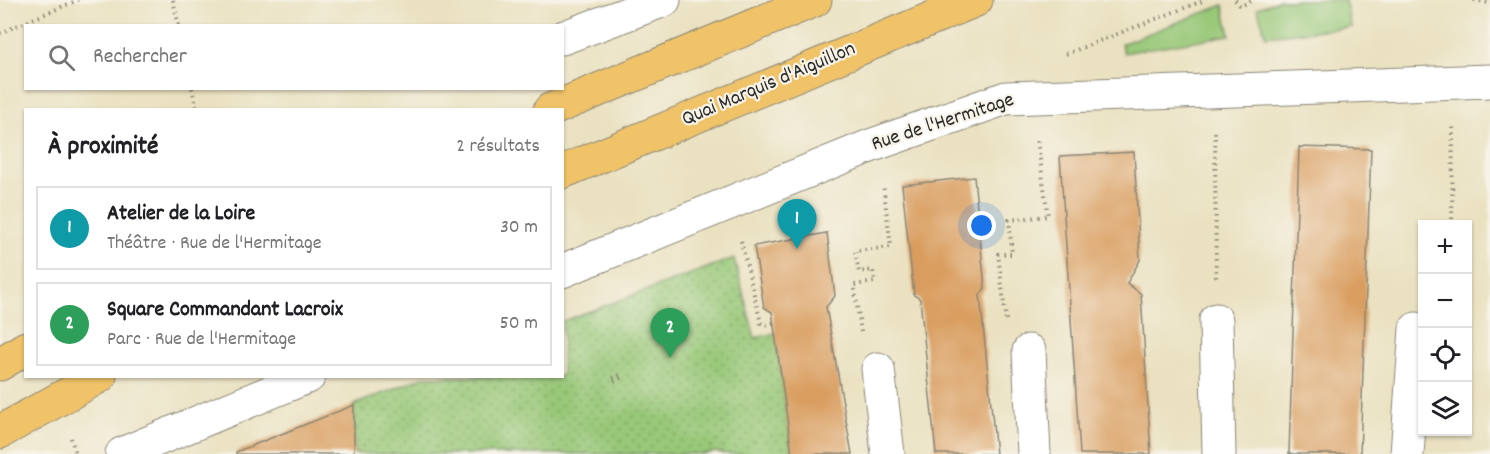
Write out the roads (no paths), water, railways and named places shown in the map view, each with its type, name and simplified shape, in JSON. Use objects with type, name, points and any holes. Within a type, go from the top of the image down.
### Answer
[{"type":"main road","points":[[555,108],[815,0]]},
{"type":"main road","name":"Quai Marquis d'Aiguillon","points":[[564,171],[976,0]]},
{"type":"main road","points":[[0,364],[24,349]]},
{"type":"main road","points":[[0,432],[96,378]]},
{"type":"street","points":[[564,38],[664,0]]},
{"type":"street","name":"Rue de l'Hermitage","points":[[564,270],[870,146],[1006,98],[1490,81]]},
{"type":"street","points":[[1216,320],[1219,454]]},
{"type":"street","points":[[1407,454],[1416,329]]},
{"type":"street","points":[[1018,341],[1034,454]]},
{"type":"street","points":[[878,369],[888,454]]},
{"type":"street","points":[[122,454],[304,378]]},
{"type":"place","name":"Atelier de la Loire","points":[[797,249]]},
{"type":"place","name":"Square Commandant Lacroix","points":[[670,358]]}]
